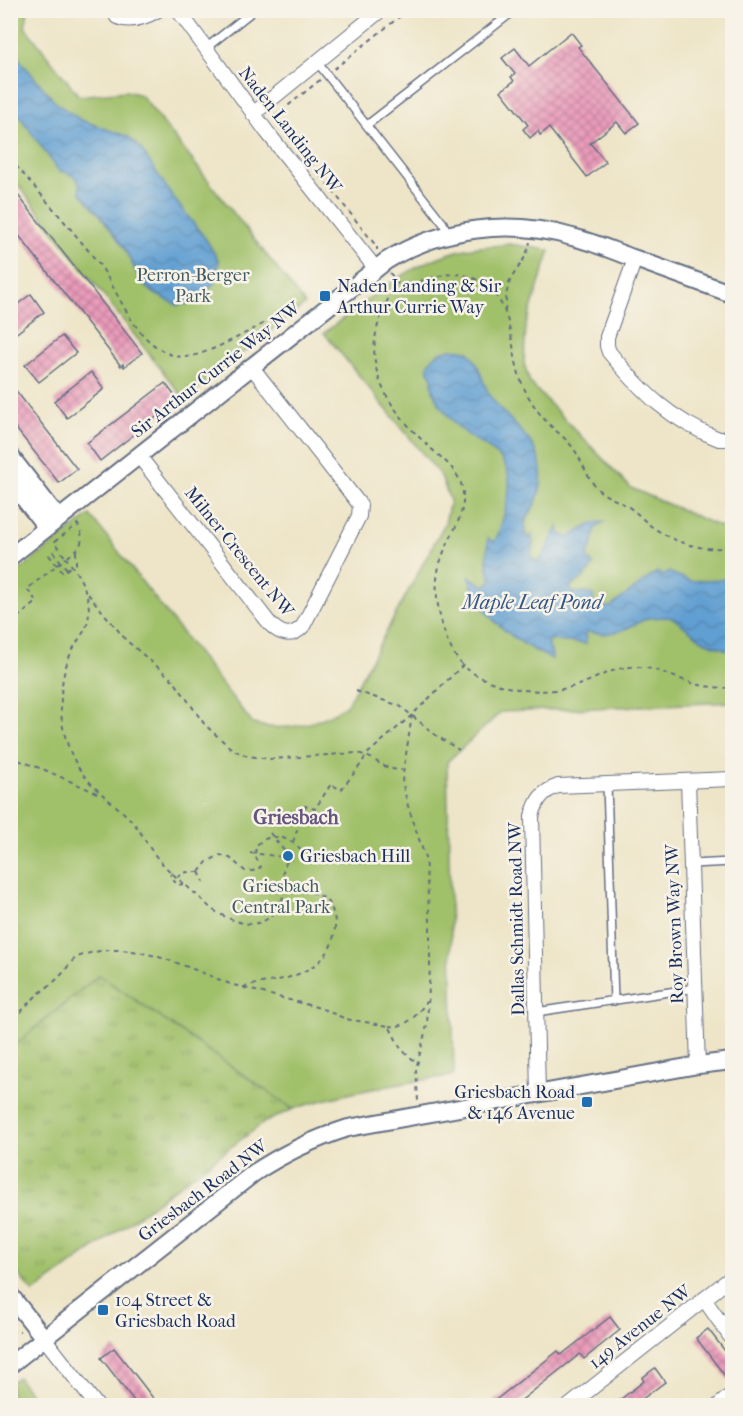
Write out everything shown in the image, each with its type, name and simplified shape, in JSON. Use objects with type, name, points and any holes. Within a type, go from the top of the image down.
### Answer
[{"type":"street","points":[[114,10],[117,17],[123,20],[150,15],[158,10]]},
{"type":"street","name":"Naden Landing NW","points":[[178,10],[253,114],[382,270]]},
{"type":"street","points":[[253,114],[381,10]]},
{"type":"street","name":"Sir Arthur Currie Way NW","points":[[10,557],[303,325],[382,270],[397,254],[449,235],[501,227],[532,229],[573,237],[732,294]]},
{"type":"street","points":[[635,259],[607,337],[609,352],[655,402],[672,416],[709,435],[729,437]]},
{"type":"street","name":"Milner Crescent NW","points":[[139,456],[270,624],[281,633],[288,635],[298,631],[303,626],[359,516],[360,505],[251,366]]},
{"type":"street","points":[[10,456],[53,523]]},
{"type":"street","points":[[10,481],[53,523]]},
{"type":"street","name":"Dallas Schmidt Road NW","points":[[538,1095],[532,816],[537,801],[542,794],[558,786],[732,779]]},
{"type":"street","name":"Roy Brown Way NW","points":[[688,781],[698,1065]]},
{"type":"street","name":"Griesbach Road NW","points":[[10,1365],[274,1160],[317,1138],[348,1128],[698,1065],[732,1061]]},
{"type":"street","name":"149 Avenue NW","points":[[569,1406],[732,1277]]},
{"type":"street","points":[[10,1295],[97,1406]]},
{"type":"street","points":[[704,1299],[732,1339]]},
{"type":"street","points":[[718,1406],[732,1394]]},
{"type":"lane","points":[[206,48],[254,10]]},
{"type":"lane","points":[[367,125],[515,10]]},
{"type":"lane","points":[[317,62],[443,223],[449,235]]},
{"type":"lane","points":[[608,784],[614,1001]]},
{"type":"lane","points":[[691,864],[732,862]]},
{"type":"lane","points":[[537,1012],[696,988]]},
{"type":"path","points":[[378,247],[274,117],[408,10]]},
{"type":"path","points":[[10,159],[70,226],[104,272],[139,331],[159,349],[183,357],[198,354],[288,310],[291,310],[303,325]]},
{"type":"path","points":[[532,229],[527,255],[508,285],[506,294],[506,311],[513,356],[525,389],[547,422],[572,447],[596,487],[608,497],[626,505],[671,539],[704,548],[732,546]]},
{"type":"path","points":[[382,270],[397,283],[418,282],[431,276],[448,273],[471,277],[487,286],[506,311]]},
{"type":"path","points":[[397,283],[382,310],[376,328],[374,341],[376,368],[385,394],[415,432],[453,469],[461,486],[463,503],[461,517],[440,561],[437,588],[438,608],[446,636],[463,665],[488,680],[526,690],[559,690],[630,667],[661,671],[702,685],[732,688]]},
{"type":"path","points":[[729,437],[732,466]]},
{"type":"path","points":[[76,551],[76,570]]},
{"type":"path","points":[[67,569],[53,552],[49,555],[63,573],[72,565]]},
{"type":"path","points":[[56,555],[61,552]]},
{"type":"path","points":[[10,623],[37,602],[27,589],[66,558],[76,570],[86,592],[127,641],[174,681],[205,725],[233,750],[248,756],[285,759],[346,754],[366,755],[386,768],[403,770]]},
{"type":"path","points":[[86,592],[87,625],[73,649],[64,672],[61,691],[61,716],[65,737],[73,757],[86,778],[128,817],[156,857],[183,884],[214,911],[235,921],[251,925],[263,922],[274,914],[282,901],[284,886],[281,876],[287,861],[292,859],[292,854],[299,848]]},
{"type":"path","points":[[293,842],[305,806],[315,809],[331,784],[341,790],[366,755],[412,715],[463,665]]},
{"type":"path","points":[[356,691],[394,703],[459,750]]},
{"type":"path","points":[[412,715],[402,788],[420,839],[427,870],[430,921],[427,1024],[417,1063],[416,1082],[421,1115]]},
{"type":"path","points":[[10,757],[103,796]]},
{"type":"path","points":[[270,833],[286,853],[292,854]]},
{"type":"path","points":[[199,872],[209,860],[220,855],[228,856],[244,871],[253,871],[261,867],[255,854],[256,846],[274,837],[282,837],[293,842],[302,852]]},
{"type":"path","points":[[250,853],[284,857],[287,861]]},
{"type":"path","points":[[284,857],[286,853]]},
{"type":"path","points":[[172,872],[171,879],[177,885],[183,884]]},
{"type":"path","points":[[177,877],[187,872],[199,872]]},
{"type":"path","points":[[199,872],[204,882]]},
{"type":"path","points":[[244,987],[296,975],[319,961],[331,944],[335,925],[331,907],[327,901],[311,892],[290,892],[284,886]]},
{"type":"path","points":[[10,1027],[33,998],[60,977],[70,963],[80,956],[102,951],[120,950],[152,954],[244,987],[320,1008],[346,1019],[394,1027],[405,1024],[428,1001]]},
{"type":"path","points":[[386,1025],[394,1031],[401,1049],[417,1063]]},
{"type":"path","points":[[10,1331],[23,1331]]},
{"type":"green space","name":"Perron-Berger Park","points":[[11,11],[28,11],[25,27],[79,96],[126,91],[141,95],[305,304],[184,399],[11,176]]},
{"type":"green space","name":"Griesbach Central Park","points":[[509,244],[550,250],[526,325],[524,363],[530,383],[631,488],[732,532],[732,702],[501,712],[447,762],[454,1075],[352,1093],[293,1109],[99,975],[11,1048],[11,577],[90,515],[253,724],[265,727],[290,727],[326,717],[337,711],[347,704],[445,523],[450,501],[441,476],[324,333],[386,286],[419,266],[461,250]]},
{"type":"green space","points":[[99,975],[293,1109],[265,1122],[33,1293],[11,1265],[11,1048]]},
{"type":"green space","points":[[18,1377],[38,1405],[11,1405],[11,1382]]},
{"type":"water","points":[[11,40],[20,60],[56,103],[81,120],[129,137],[141,149],[175,200],[205,238],[219,261],[216,281],[197,302],[177,305],[155,294],[142,283],[123,246],[80,192],[77,179],[58,170],[10,103]]},
{"type":"water","name":"Maple Leaf Pond","points":[[451,349],[468,351],[473,357],[493,400],[522,431],[538,458],[541,468],[540,488],[524,528],[527,538],[532,535],[531,556],[537,562],[540,559],[558,527],[559,533],[568,538],[593,523],[604,522],[595,529],[593,543],[587,557],[594,565],[582,579],[569,587],[574,593],[584,592],[594,595],[595,606],[610,607],[658,572],[663,576],[669,572],[690,581],[732,579],[732,652],[704,641],[673,618],[666,617],[648,618],[621,631],[604,634],[586,632],[586,644],[552,639],[548,644],[552,659],[513,637],[490,616],[473,590],[469,576],[484,586],[491,581],[487,563],[488,538],[494,542],[506,507],[509,487],[508,472],[503,461],[461,430],[436,397],[427,368],[436,355]]},
{"type":"building","points":[[571,32],[581,45],[578,47],[639,123],[626,133],[617,122],[590,143],[606,162],[587,177],[549,128],[540,135],[538,131],[530,138],[523,129],[528,125],[501,91],[514,81],[511,77],[515,74],[502,58],[515,48],[529,66]]},
{"type":"building","points":[[10,185],[142,353],[124,367],[10,224]]},
{"type":"building","points":[[31,294],[44,312],[10,338],[10,310]]},
{"type":"building","points":[[62,336],[76,353],[39,382],[25,365]]},
{"type":"building","points":[[91,372],[104,389],[67,418],[54,401]]},
{"type":"building","points":[[10,383],[77,469],[59,483],[10,421]]},
{"type":"building","points":[[165,383],[178,400],[100,461],[87,443]]},
{"type":"building","points":[[610,1317],[620,1330],[584,1359],[580,1354],[514,1406],[488,1406],[558,1351],[561,1355]]},
{"type":"building","points":[[708,1329],[732,1360],[732,1385],[696,1338]]},
{"type":"building","points":[[114,1348],[159,1406],[138,1406],[101,1358]]},
{"type":"building","points":[[655,1368],[665,1382],[641,1400],[643,1402],[638,1406],[612,1406],[644,1381],[642,1378]]},
{"type":"place","name":"Naden Landing & Sir Arthur Currie Way","points":[[325,296]]},
{"type":"place","name":"Griesbach Hill","points":[[288,856]]},
{"type":"place","name":"Griesbach Road & 146 Avenue","points":[[587,1102]]},
{"type":"place","name":"104 Street & Griesbach Road","points":[[103,1310]]},
{"type":"district","name":"Griesbach","points":[[296,817]]}]
